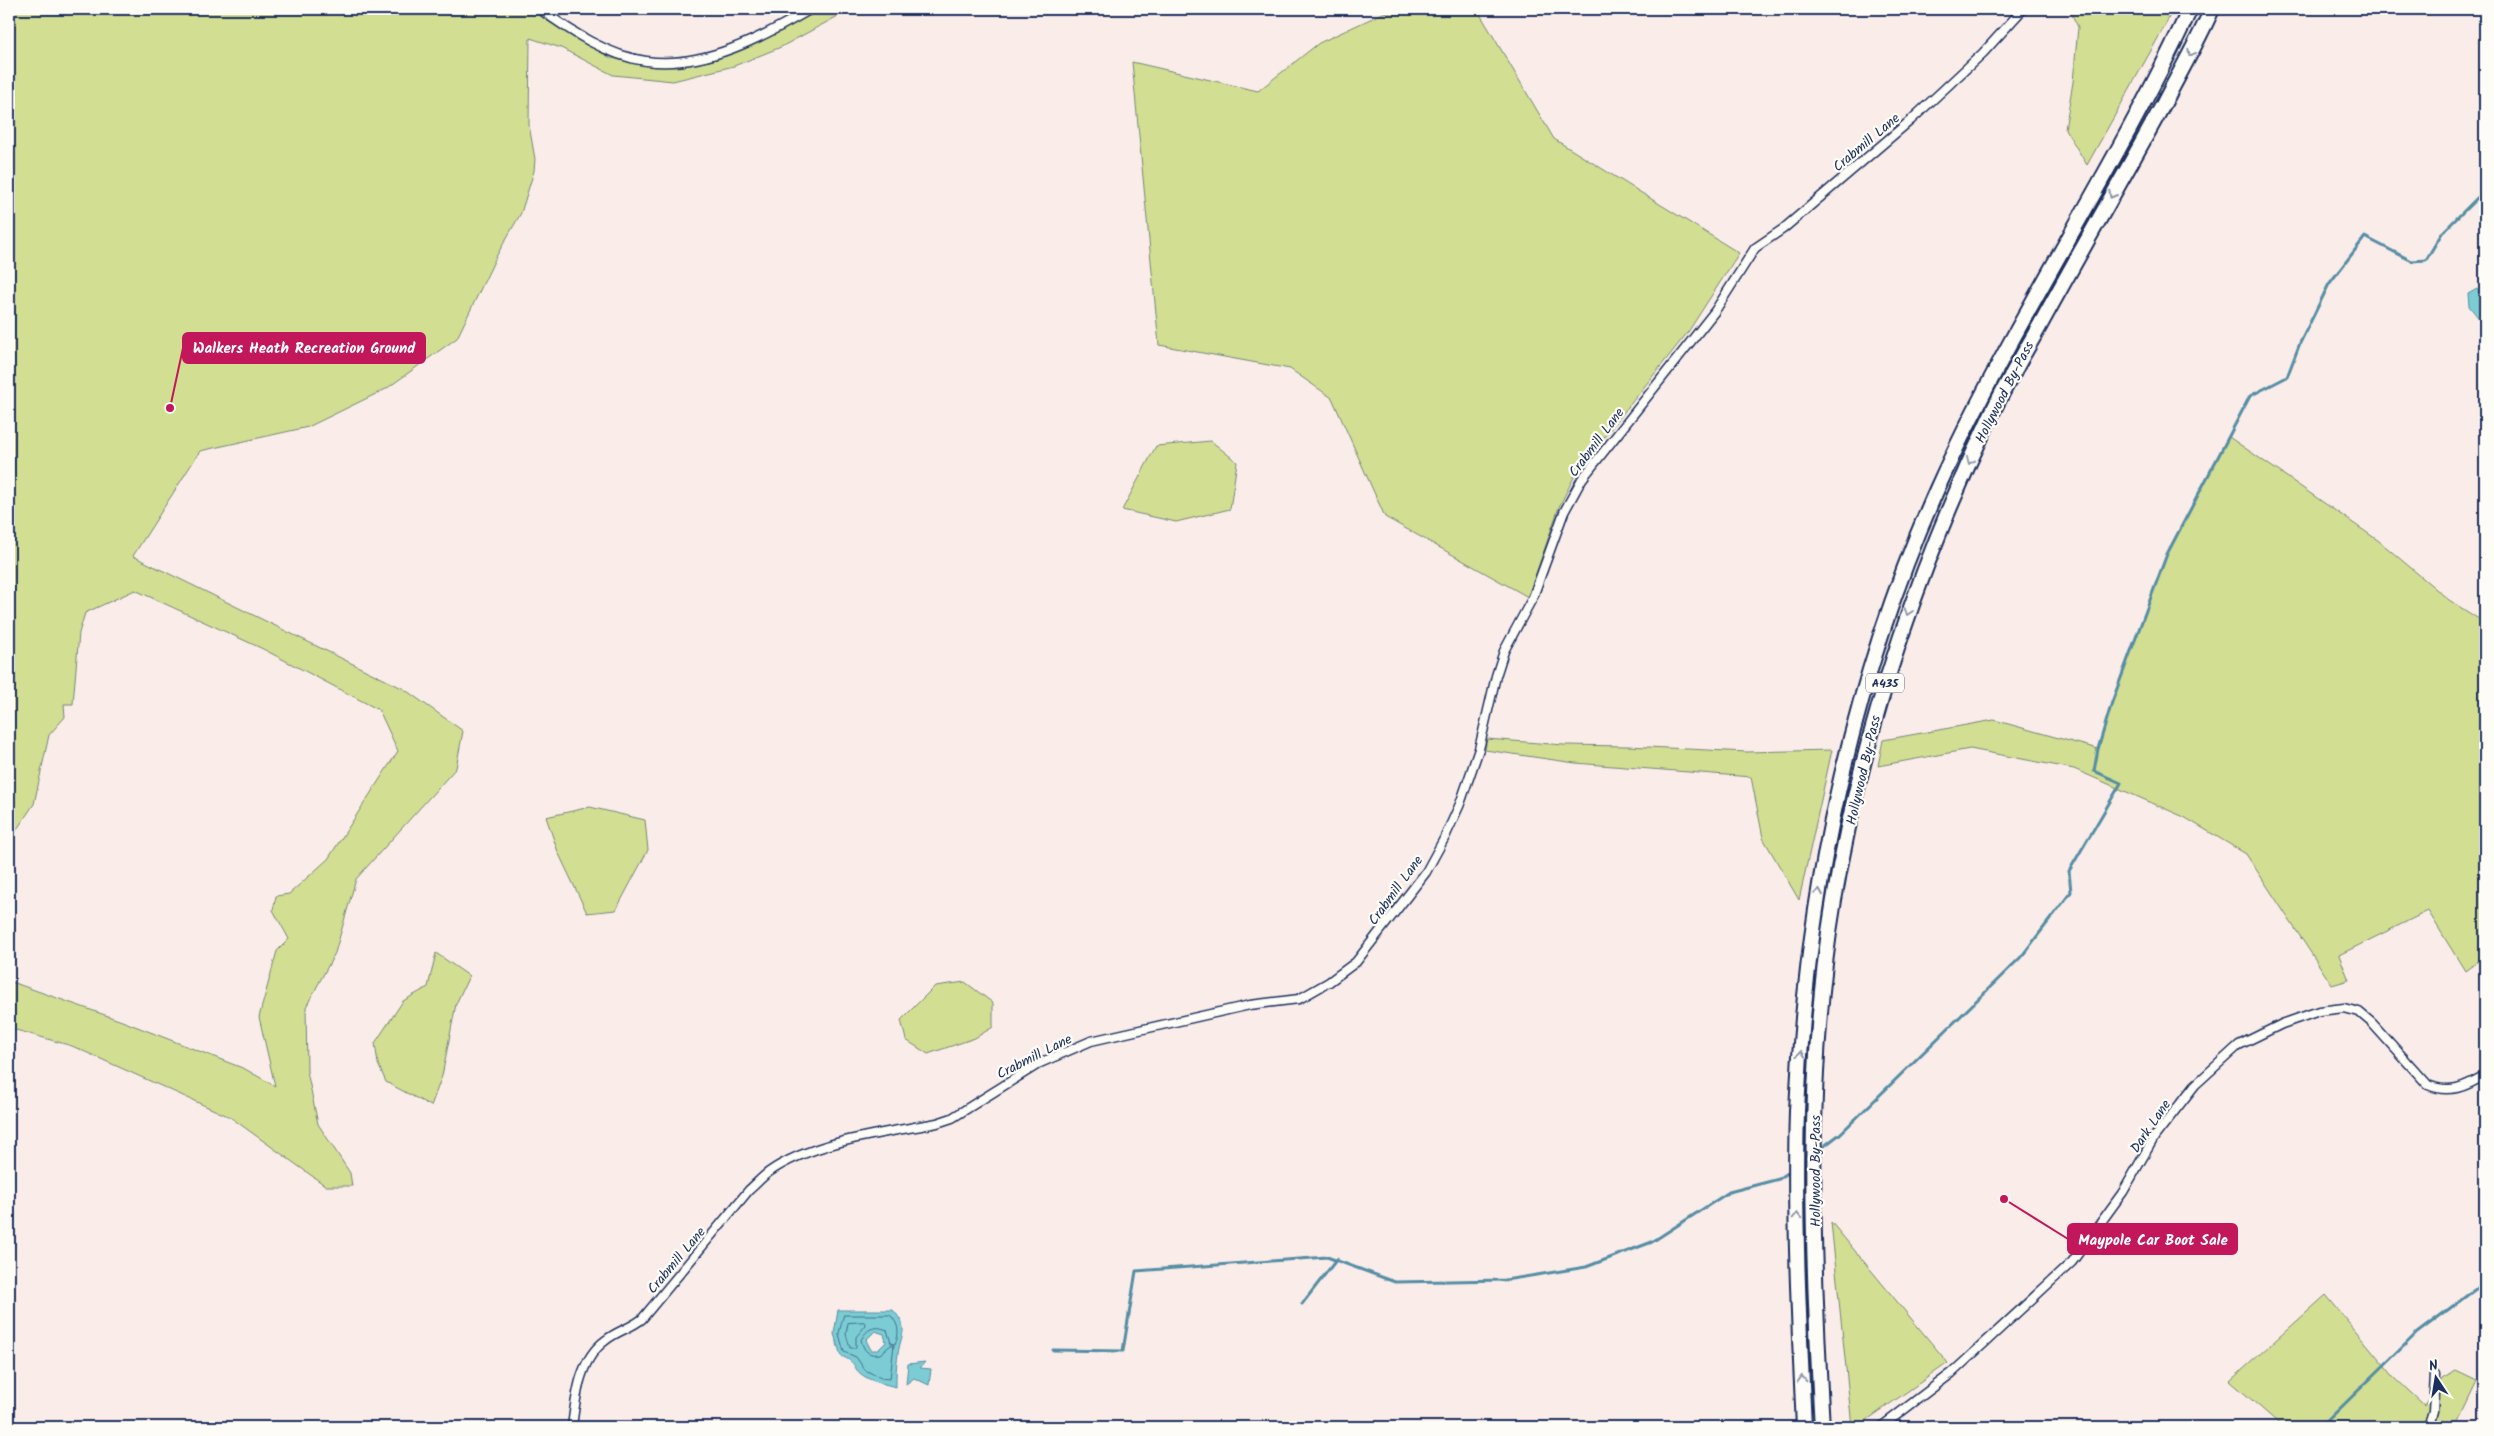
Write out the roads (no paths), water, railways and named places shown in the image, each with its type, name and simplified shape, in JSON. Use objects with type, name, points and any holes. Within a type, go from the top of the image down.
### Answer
[{"type":"highway","name":"Hollywood By-Pass","points":[[1804,1427],[1798,1275],[1797,1111],[1802,1039],[1819,890],[1845,761],[1900,580],[1937,490],[1980,399],[2124,138],[2190,9]]},
{"type":"highway","name":"Hollywood By-Pass","points":[[1822,1427],[1818,1364],[1815,1192],[1815,1110],[1818,1040],[1834,900],[1872,724],[1916,590],[1955,493],[1994,409],[2142,144],[2202,33],[2212,9]]},
{"type":"street","points":[[540,9],[583,37],[625,56],[646,61],[675,61],[701,58],[734,47],[811,9]]},
{"type":"street","points":[[550,16],[555,9]]},
{"type":"street","name":"Crabmill Lane","points":[[572,1427],[579,1382],[589,1358],[604,1341],[631,1328],[642,1319],[749,1190],[770,1172],[795,1159],[824,1148],[952,1118],[1040,1063],[1091,1041],[1250,1005],[1299,999],[1329,982],[1356,962],[1426,872],[1445,837],[1460,804],[1479,749],[1496,676],[1504,651],[1536,589],[1564,512],[1582,479],[1715,311],[1755,248],[1783,229],[1911,120],[1983,53],[2023,9]]},
{"type":"street","name":"Dark Lane","points":[[1881,1427],[1952,1373],[2072,1262],[2123,1192],[2155,1136],[2195,1085],[2239,1045],[2282,1024],[2319,1011],[2344,1008],[2359,1012],[2372,1023],[2428,1084],[2440,1090],[2452,1090],[2485,1074]]},
{"type":"street","points":[[2428,1427],[2433,1411],[2435,1375]]},
{"type":"water","points":[[2477,289],[2485,302],[2485,326],[2469,306],[2468,294]]},
{"type":"water","points":[[838,1310],[893,1310],[903,1327],[897,1362],[896,1387],[874,1381],[861,1374],[852,1363],[841,1356],[834,1334]],"holes":[[[875,1331],[884,1334],[886,1342],[878,1350],[871,1350],[866,1340]]]},
{"type":"water","points":[[925,1362],[920,1368],[931,1369],[929,1385],[914,1378],[906,1384],[908,1364]]},
{"type":"waterway","points":[[1819,1150],[1840,1134],[2022,956],[2071,892],[2069,871],[2121,783],[2094,771],[2098,749],[2112,702],[2167,554],[2250,396],[2287,377],[2300,343],[2329,284],[2365,237],[2412,261],[2426,260],[2442,233],[2485,190]]},
{"type":"waterway","points":[[1053,1350],[1123,1351],[1136,1271],[1327,1257],[1395,1282],[1505,1280],[1586,1267],[1652,1242],[1729,1192],[1779,1179],[1792,1170]]},
{"type":"waterway","points":[[1302,1304],[1337,1259]]},
{"type":"waterway","points":[[2321,1427],[2417,1333],[2485,1282]]},
{"type":"place","name":"Walkers Heath Recreation Ground","points":[[170,408]]},
{"type":"place","name":"Maypole Car Boot Sale","points":[[2004,1199]]}]
